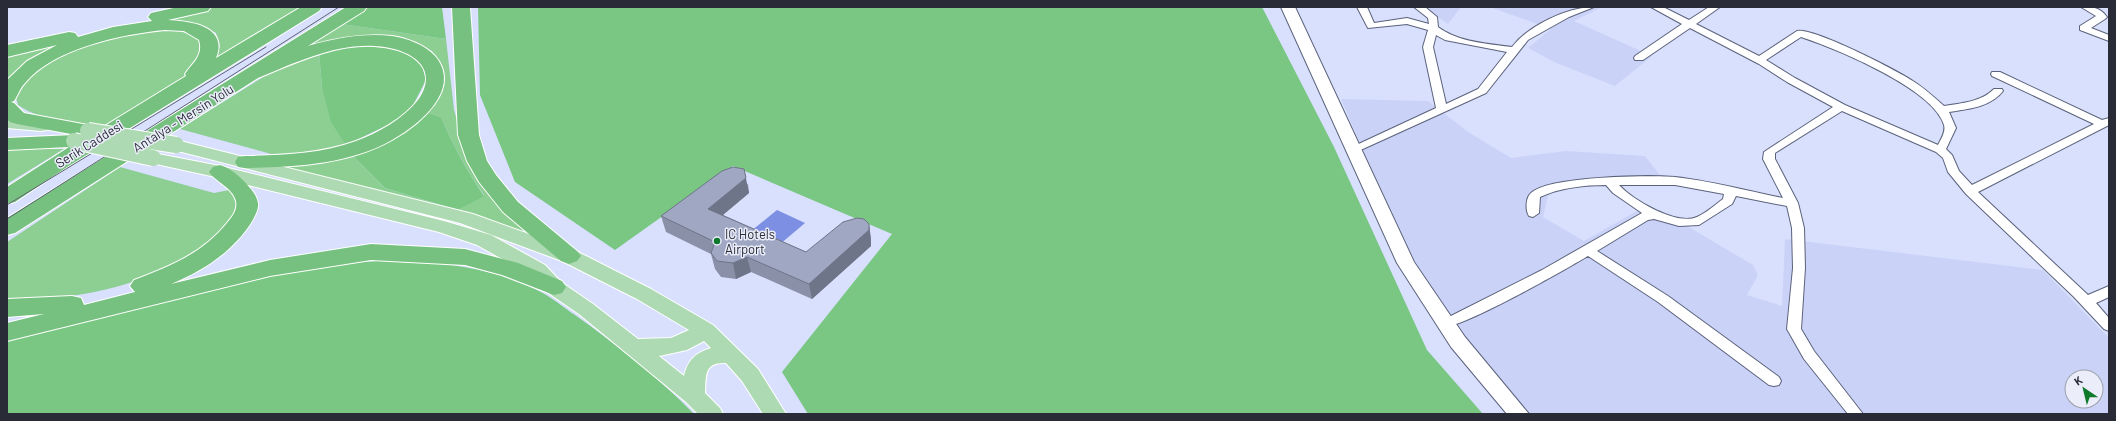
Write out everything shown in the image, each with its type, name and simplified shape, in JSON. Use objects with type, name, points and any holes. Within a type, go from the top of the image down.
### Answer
[{"type":"highway","points":[[7,51],[202,7]]},
{"type":"highway","name":"Antalya - Mersin Yolu","points":[[172,92],[313,7]]},
{"type":"highway","name":"Antalya - Mersin Yolu","points":[[7,228],[358,7]]},
{"type":"highway","points":[[461,7],[464,83],[470,143],[483,171],[501,197],[534,229],[569,256]]},
{"type":"highway","points":[[7,97],[14,83],[22,74],[64,48],[121,30],[158,25],[180,26],[196,29],[208,38],[210,44],[208,58],[203,65],[172,92]]},
{"type":"highway","points":[[245,162],[289,162],[330,156],[386,135],[413,117],[427,102],[433,89],[435,74],[429,62],[421,52],[403,44],[374,40],[345,43],[313,51],[288,58],[252,74]]},
{"type":"highway","name":"Serik Caddesi","points":[[7,197],[172,92]]},
{"type":"highway","points":[[7,107],[17,118],[81,136]]},
{"type":"highway","points":[[7,144],[81,136]]},
{"type":"highway","points":[[7,192],[60,162]]},
{"type":"highway","points":[[7,308],[63,306],[94,300],[168,277],[201,261],[230,236],[245,215],[247,202],[240,189],[220,172]]},
{"type":"highway","points":[[7,332],[270,268],[371,252],[465,257],[510,269],[554,287]]},
{"type":"main road","points":[[7,123],[81,136],[153,158],[220,172],[444,227],[484,240],[538,270],[554,287],[586,309],[634,347],[694,396],[712,414]]},
{"type":"main road","points":[[7,131],[81,136],[176,146],[466,218],[569,256],[644,294],[705,330],[732,355],[750,375],[774,414]]},
{"type":"main road","points":[[634,347],[662,349],[680,345],[705,330]]},
{"type":"main road","points":[[694,396],[697,364],[704,358],[716,354],[732,355]]},
{"type":"street","points":[[1288,7],[1406,263],[1458,342],[1519,414]]},
{"type":"street","points":[[1362,7],[1371,26],[1408,21],[1434,28],[1445,37],[1493,48],[1514,50]]},
{"type":"street","points":[[1420,7],[1432,17],[1434,24],[1428,47],[1442,110]]},
{"type":"street","points":[[1354,150],[1482,91],[1524,38],[1566,15],[1589,7]]},
{"type":"street","points":[[1656,7],[1759,60],[1841,108],[1940,150],[1948,157],[1954,172],[1970,191],[2085,300],[2109,326]]},
{"type":"street","points":[[1639,58],[1715,7]]},
{"type":"street","points":[[2086,7],[2099,13],[2102,18],[2084,28],[2109,38]]},
{"type":"street","points":[[1759,60],[1800,33],[1837,46],[1908,81],[1920,89],[1950,123],[1950,130],[1940,150]]},
{"type":"street","points":[[1996,74],[2106,122]]},
{"type":"street","points":[[1940,110],[1978,102],[1994,96],[1998,91]]},
{"type":"street","points":[[1841,108],[1770,152],[1769,159],[1792,203],[1798,228],[1799,268],[1794,329],[1809,355],[1856,414]]},
{"type":"street","points":[[1970,191],[2106,122]]},
{"type":"street","points":[[1533,213],[1533,199],[1536,195],[1546,190],[1574,183],[1609,181],[1675,181],[1792,203]]},
{"type":"street","points":[[1609,181],[1617,190],[1654,216]]},
{"type":"street","points":[[1446,324],[1589,251],[1645,216],[1654,216],[1679,222],[1699,221],[1728,201],[1731,192]]},
{"type":"street","points":[[1589,251],[1664,299],[1774,381]]},
{"type":"street","points":[[2085,300],[2095,299],[2109,292]]},
{"type":"shaded area","points":[[1424,7],[1461,7],[1448,24]]},
{"type":"shaded area","points":[[1490,7],[1602,7],[1574,21],[1652,56],[1615,86],[1554,62],[1528,48],[1551,29]]},
{"type":"shaded area","points":[[1341,99],[1428,101],[1468,132],[1511,158],[1566,151],[1645,156],[1667,184],[1599,184],[1557,191],[1548,196],[1543,217],[1584,241],[1637,211],[1660,210],[1753,265],[1758,275],[1747,295],[1782,306],[1785,239],[2043,270],[2109,338],[2109,414],[1528,414],[1483,362],[1434,293],[1398,233]]},
{"type":"green space","points":[[215,7],[305,7],[213,63],[220,47],[216,33],[184,22],[149,22]]},
{"type":"green space","points":[[367,7],[442,7],[446,39],[341,24]]},
{"type":"green space","points":[[478,7],[1262,7],[1334,147],[1427,350],[1483,414],[808,414],[782,372],[892,234],[733,166],[615,250],[515,182],[480,95]]},
{"type":"green space","points":[[341,24],[446,39],[454,110],[465,148],[482,183],[526,232],[458,210],[484,195],[461,158],[441,117],[426,112],[444,80],[432,51],[416,44],[389,38],[294,52]]},
{"type":"green space","points":[[146,29],[176,30],[190,35],[203,44],[193,71],[172,86],[104,128],[48,118],[28,111],[18,105],[15,94],[38,66],[87,42]]},
{"type":"green space","points":[[96,34],[7,82],[7,54]]},
{"type":"green space","points":[[358,46],[383,47],[407,52],[420,62],[426,80],[411,109],[390,124],[346,145],[331,122],[322,87],[319,53]]},
{"type":"green space","points":[[319,53],[322,87],[346,145],[282,157],[180,129],[281,66]]},
{"type":"green space","points":[[426,112],[441,117],[450,138],[484,196],[458,210],[385,188],[352,155]]},
{"type":"green space","points":[[7,149],[64,149],[7,184]]},
{"type":"green space","points":[[352,155],[385,188],[458,210],[276,165]]},
{"type":"green space","points":[[120,167],[214,193],[229,190],[237,200],[238,211],[227,229],[218,238],[177,263],[154,274],[108,289],[84,294],[59,298],[7,302],[7,242]]},
{"type":"green space","points":[[377,261],[418,262],[458,266],[498,275],[537,290],[547,295],[591,326],[622,350],[652,374],[694,414],[7,414],[7,340],[144,304],[237,282],[283,273]]},
{"type":"water","points":[[777,210],[805,223],[779,245],[750,232]]},
{"type":"building","points":[[733,167],[744,169],[746,178],[708,209],[806,252],[843,222],[857,218],[864,219],[869,224],[869,230],[809,284],[747,257],[733,263],[717,261],[711,253],[715,242],[661,216],[722,171]]},
{"type":"tram line","points":[[7,219],[339,7]]},
{"type":"tram line","points":[[7,205],[266,47]]},
{"type":"place","name":"IC Hotels Airport","points":[[717,241]]}]
